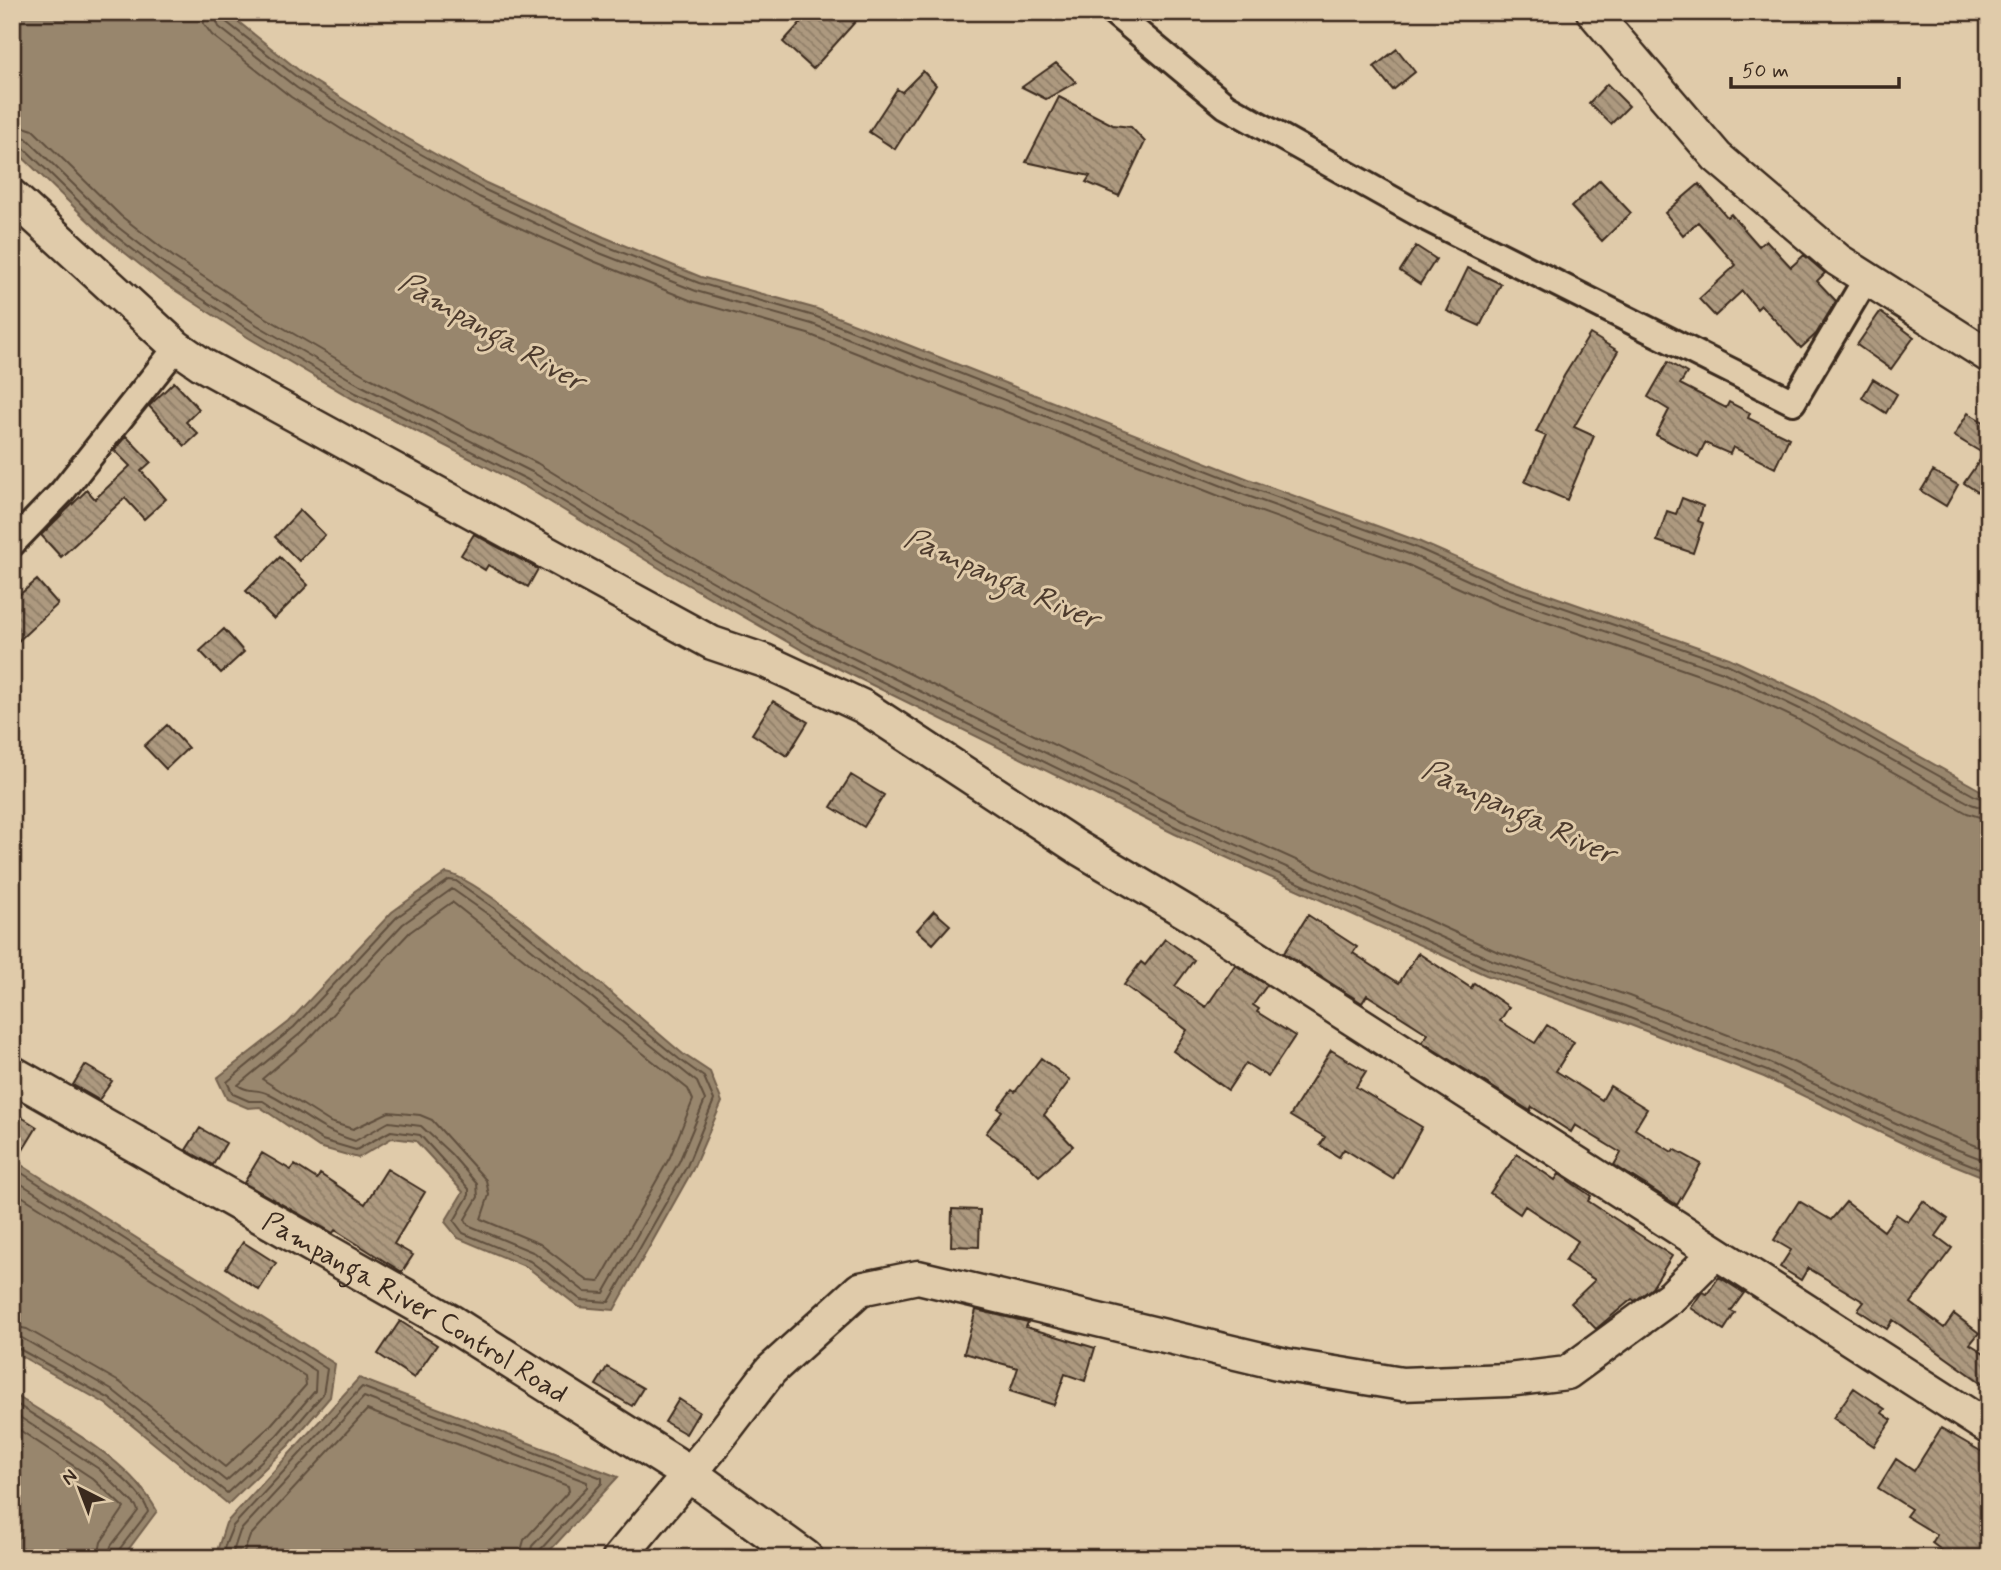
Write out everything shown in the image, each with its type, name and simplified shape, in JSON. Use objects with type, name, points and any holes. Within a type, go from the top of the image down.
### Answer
[{"type":"main road","name":"Pampanga River Control Road","points":[[12,1074],[451,1323],[690,1474],[804,1558]]},
{"type":"street","points":[[1113,12],[1226,106],[1429,219],[1793,402],[1866,279]]},
{"type":"street","points":[[1593,12],[1717,157],[1838,260],[1989,356]]},
{"type":"street","points":[[12,196],[177,347],[203,365],[712,643],[765,661],[864,707],[1080,849],[1191,915],[1989,1429]]},
{"type":"street","points":[[12,544],[62,492],[177,347]]},
{"type":"street","points":[[619,1558],[690,1474],[771,1370],[860,1289],[918,1277],[1286,1365],[1402,1384],[1508,1380],[1567,1373],[1672,1296],[1715,1253]]},
{"type":"water","name":"Pampanga River","points":[[12,12],[226,12],[306,76],[391,129],[486,183],[604,237],[701,277],[817,309],[1251,480],[1418,541],[1507,580],[1729,658],[1813,697],[1989,795],[1989,1179],[1917,1150],[1764,1077],[1620,1021],[1486,975],[1175,834],[807,653],[524,486],[353,399],[249,338],[159,280],[104,236],[12,147]]},
{"type":"water","points":[[446,873],[465,880],[527,923],[683,1054],[710,1072],[722,1102],[693,1169],[614,1310],[579,1307],[527,1267],[458,1238],[445,1222],[463,1192],[416,1141],[392,1138],[358,1158],[319,1147],[260,1107],[248,1108],[227,1099],[217,1078],[289,1022],[392,912]]},
{"type":"water","points":[[12,1159],[335,1364],[330,1397],[289,1445],[228,1504],[106,1404],[12,1351]]},
{"type":"water","points":[[359,1378],[618,1477],[543,1558],[210,1558],[217,1551],[226,1523]]},
{"type":"water","points":[[12,1393],[112,1459],[129,1474],[157,1511],[122,1558],[12,1558]]},
{"type":"building","points":[[810,12],[864,12],[813,69],[783,42]]},
{"type":"building","points":[[1397,49],[1415,72],[1393,90],[1374,67]]},
{"type":"building","points":[[1056,63],[1076,82],[1046,99],[1022,87]]},
{"type":"building","points":[[923,71],[936,85],[895,149],[869,132],[897,89],[902,92]]},
{"type":"building","points":[[1607,84],[1629,106],[1611,124],[1589,103]]},
{"type":"building","points":[[1059,97],[1113,125],[1131,127],[1145,142],[1119,196],[1086,182],[1090,176],[1026,162]]},
{"type":"building","points":[[1600,180],[1631,213],[1602,241],[1571,207]]},
{"type":"building","points":[[1699,184],[1727,217],[1731,214],[1759,246],[1766,240],[1791,267],[1804,255],[1825,273],[1817,281],[1836,301],[1816,334],[1801,348],[1761,305],[1757,309],[1742,291],[1715,316],[1699,299],[1736,265],[1698,222],[1683,235],[1665,213]]},
{"type":"building","points":[[1416,246],[1436,259],[1420,284],[1400,271]]},
{"type":"building","points":[[1468,268],[1501,284],[1480,326],[1447,311]]},
{"type":"building","points":[[1880,312],[1914,337],[1891,369],[1857,345]]},
{"type":"building","points":[[1590,334],[1618,351],[1574,427],[1594,436],[1567,500],[1525,482],[1546,436],[1536,432],[1564,376]]},
{"type":"building","points":[[1668,362],[1687,373],[1680,384],[1726,408],[1729,402],[1750,413],[1748,418],[1789,438],[1775,468],[1733,447],[1730,454],[1705,443],[1698,457],[1656,435],[1669,410],[1648,397]]},
{"type":"building","points":[[1873,379],[1897,394],[1886,413],[1862,398]]},
{"type":"building","points":[[174,382],[199,409],[186,422],[198,434],[185,446],[149,406]]},
{"type":"building","points":[[1968,413],[1989,425],[1989,482],[1981,494],[1964,483],[1984,454],[1954,436]]},
{"type":"building","points":[[126,436],[151,462],[141,471],[166,499],[144,519],[125,498],[61,557],[41,535],[87,490],[95,499],[130,466],[114,450]]},
{"type":"building","points":[[1933,471],[1958,485],[1946,506],[1921,491]]},
{"type":"building","points":[[1682,498],[1703,506],[1698,521],[1703,523],[1693,553],[1657,541],[1667,511],[1676,514]]},
{"type":"building","points":[[300,510],[325,535],[299,561],[275,537]]},
{"type":"building","points":[[474,534],[538,569],[528,587],[488,565],[485,570],[461,555]]},
{"type":"building","points":[[280,557],[308,585],[274,619],[246,591]]},
{"type":"building","points":[[37,580],[58,604],[12,647],[12,601]]},
{"type":"building","points":[[224,629],[244,652],[221,673],[200,651]]},
{"type":"building","points":[[773,701],[808,722],[787,756],[752,734]]},
{"type":"building","points":[[167,725],[188,748],[166,769],[144,746]]},
{"type":"building","points":[[851,775],[884,795],[864,827],[831,807]]},
{"type":"building","points":[[934,911],[950,925],[933,944],[917,930]]},
{"type":"building","points":[[1308,915],[1357,947],[1353,953],[1399,983],[1418,953],[1471,988],[1474,983],[1509,1007],[1500,1021],[1535,1043],[1547,1025],[1574,1042],[1556,1071],[1602,1100],[1610,1086],[1647,1109],[1635,1129],[1672,1152],[1674,1149],[1701,1164],[1677,1205],[1614,1165],[1621,1153],[1575,1125],[1571,1132],[1532,1107],[1530,1111],[1422,1042],[1428,1034],[1367,995],[1362,1003],[1284,953]]},
{"type":"building","points":[[1165,939],[1194,960],[1175,986],[1206,1007],[1235,965],[1267,985],[1253,1005],[1259,1009],[1257,1012],[1295,1036],[1268,1077],[1246,1063],[1228,1090],[1173,1051],[1187,1030],[1124,985],[1141,962],[1145,965]]},
{"type":"building","points":[[1331,1050],[1366,1071],[1356,1087],[1422,1127],[1393,1179],[1344,1149],[1339,1157],[1320,1145],[1325,1137],[1290,1116]]},
{"type":"building","points":[[1041,1058],[1070,1080],[1044,1115],[1073,1146],[1039,1176],[1024,1161],[986,1133],[1002,1111],[998,1108],[1012,1090],[1015,1092]]},
{"type":"building","points":[[85,1065],[112,1081],[99,1100],[73,1085]]},
{"type":"building","points":[[12,1111],[37,1127],[12,1168]]},
{"type":"building","points":[[200,1128],[226,1143],[213,1165],[186,1150]]},
{"type":"building","points":[[262,1153],[291,1170],[295,1165],[317,1179],[320,1174],[365,1204],[387,1169],[425,1192],[394,1244],[413,1255],[402,1272],[335,1230],[333,1233],[244,1183]]},
{"type":"building","points":[[1517,1154],[1555,1180],[1559,1174],[1591,1196],[1588,1201],[1672,1256],[1652,1288],[1635,1301],[1632,1299],[1596,1329],[1571,1303],[1595,1280],[1565,1261],[1578,1241],[1525,1206],[1520,1214],[1490,1193]]},
{"type":"building","points":[[1799,1201],[1831,1220],[1846,1202],[1884,1231],[1896,1214],[1908,1222],[1923,1201],[1948,1219],[1936,1236],[1952,1248],[1911,1303],[1944,1328],[1954,1314],[1979,1333],[1970,1344],[1989,1356],[1989,1388],[1893,1320],[1887,1329],[1858,1310],[1864,1302],[1808,1268],[1801,1280],[1780,1267],[1791,1250],[1774,1240]]},
{"type":"building","points":[[952,1209],[980,1210],[979,1247],[951,1246]]},
{"type":"building","points":[[243,1242],[276,1263],[259,1290],[226,1268]]},
{"type":"building","points":[[1719,1277],[1744,1293],[1731,1311],[1735,1313],[1724,1330],[1691,1308],[1702,1292],[1707,1294]]},
{"type":"building","points":[[976,1310],[1028,1322],[1026,1327],[1095,1348],[1085,1381],[1065,1374],[1054,1405],[1010,1391],[1018,1368],[964,1353]]},
{"type":"building","points":[[400,1321],[437,1345],[414,1378],[378,1354]]},
{"type":"building","points":[[607,1367],[643,1388],[632,1406],[596,1385]]},
{"type":"building","points":[[1854,1388],[1885,1409],[1882,1413],[1892,1420],[1874,1446],[1833,1418]]},
{"type":"building","points":[[679,1399],[699,1412],[686,1434],[665,1422]]},
{"type":"building","points":[[1941,1428],[1989,1456],[1989,1542],[1977,1558],[1952,1558],[1932,1543],[1937,1535],[1906,1516],[1911,1509],[1878,1488],[1896,1459],[1914,1471]]}]
